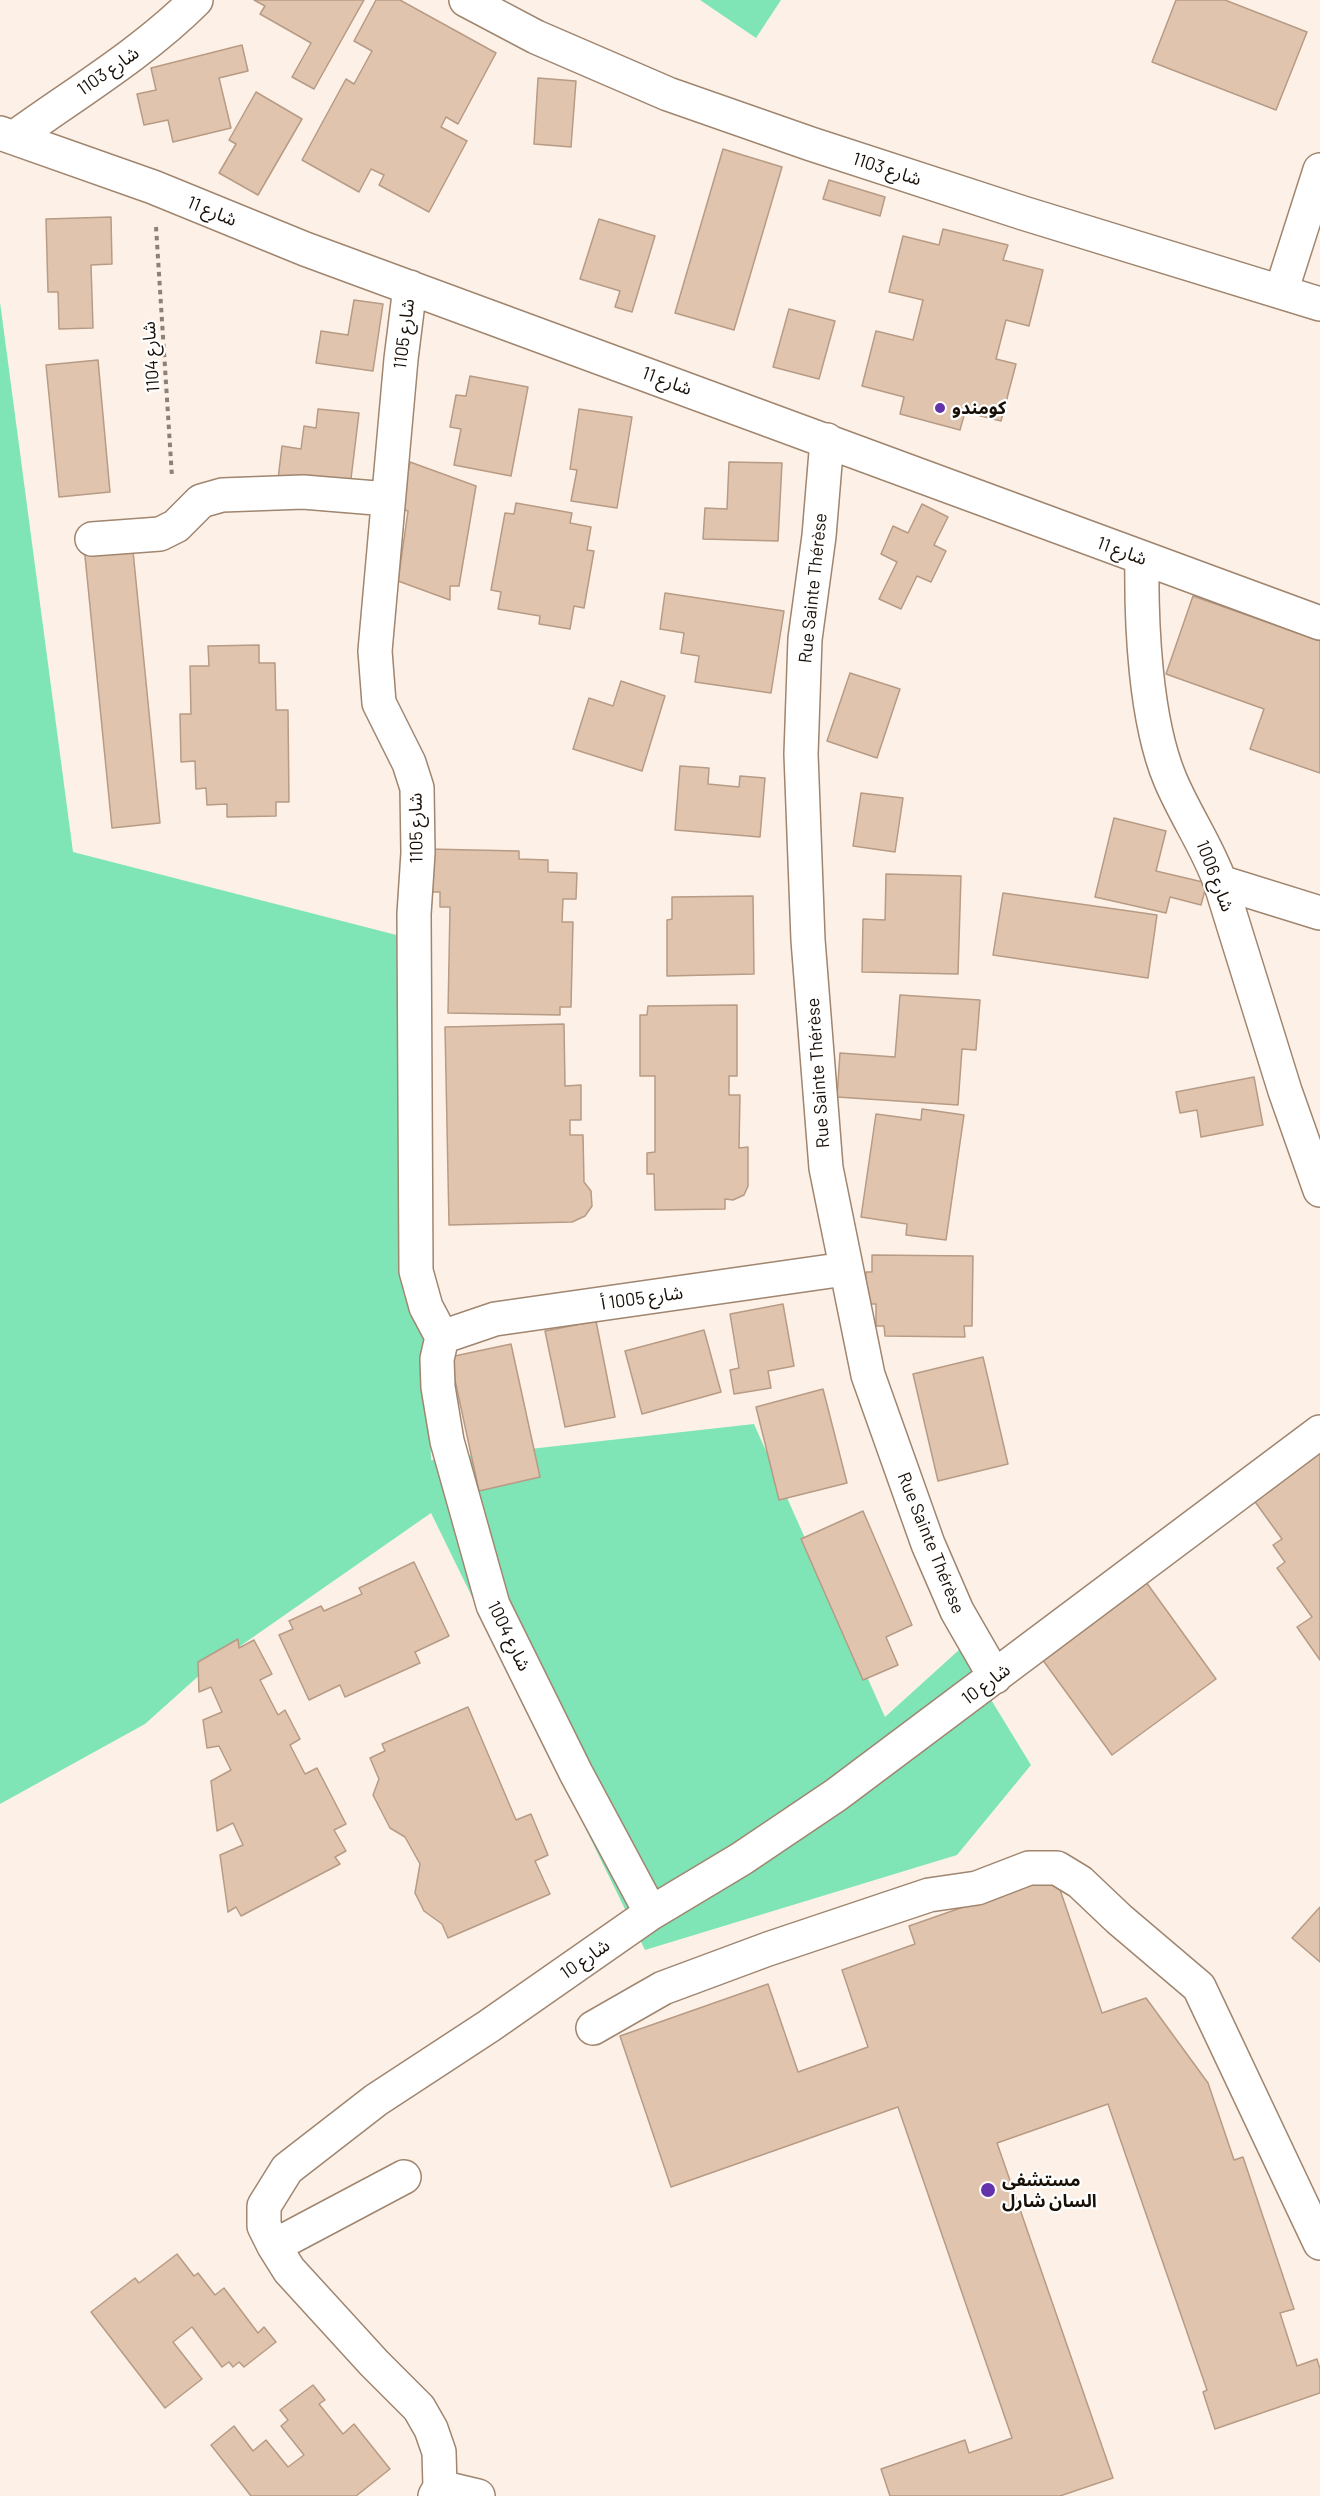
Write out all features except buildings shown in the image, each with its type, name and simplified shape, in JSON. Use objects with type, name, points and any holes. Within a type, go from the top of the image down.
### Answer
[{"type":"street","name":"شارع 1103","points":[[7,135],[141,48],[170,26],[196,0]]},
{"type":"street","name":"شارع 1103","points":[[466,0],[536,37],[668,94],[1012,210],[1320,304]]},
{"type":"street","name":"شارع 11","points":[[7,135],[153,187],[305,249],[1320,623]]},
{"type":"street","points":[[1281,292],[1320,170]]},
{"type":"street","name":"شارع 1105","points":[[410,287],[400,358],[375,651],[375,678],[379,703],[409,763],[417,788],[418,853],[414,914],[416,1272],[426,1307],[442,1337]]},
{"type":"street","name":"Rue Sainte Thérèse","points":[[827,440],[819,536],[805,639],[801,754],[808,939],[826,1168],[868,1375],[924,1534],[957,1611],[995,1677]]},
{"type":"street","points":[[92,539],[160,534],[176,526],[201,501],[222,495],[303,492],[388,499]]},
{"type":"street","name":"شارع 1006","points":[[1142,558],[1141,609],[1155,729],[1170,779],[1211,857],[1220,882],[1285,1091],[1320,1190]]},
{"type":"street","points":[[1220,882],[1320,913]]},
{"type":"street","name":"شارع 1005 أ","points":[[442,1337],[495,1319],[845,1269]]},
{"type":"street","name":"شارع 1004","points":[[442,1337],[437,1359],[438,1387],[447,1441],[493,1605],[576,1773],[651,1913]]},
{"type":"street","name":"شارع 10","points":[[437,2492],[440,2452],[419,2408],[290,2270],[264,2226],[264,2206],[286,2169],[376,2100],[489,2026],[651,1913],[741,1859],[836,1795],[1320,1432]]},
{"type":"street","points":[[593,2028],[663,1988],[768,1949],[929,1895],[977,1888],[1029,1868],[1057,1868],[1080,1881],[1127,1926],[1199,1987],[1320,2243]]},
{"type":"street","points":[[274,2246],[404,2177]]},
{"type":"street","points":[[437,2492],[478,2496]]},
{"type":"path","name":"شارع 1104","points":[[153,187],[176,526]]},
{"type":"green space","points":[[700,0],[781,0],[756,38]]},
{"type":"green space","points":[[0,302],[73,852],[420,941],[431,1460],[754,1424],[885,1717],[960,1649],[1031,1765],[957,1855],[645,1950],[431,1513],[203,1672],[145,1724],[0,1804]]},
{"type":"place","name":"كومندو","points":[[940,408]]},
{"type":"place","name":"مستشفى السان شارل","points":[[988,2190]]}]
